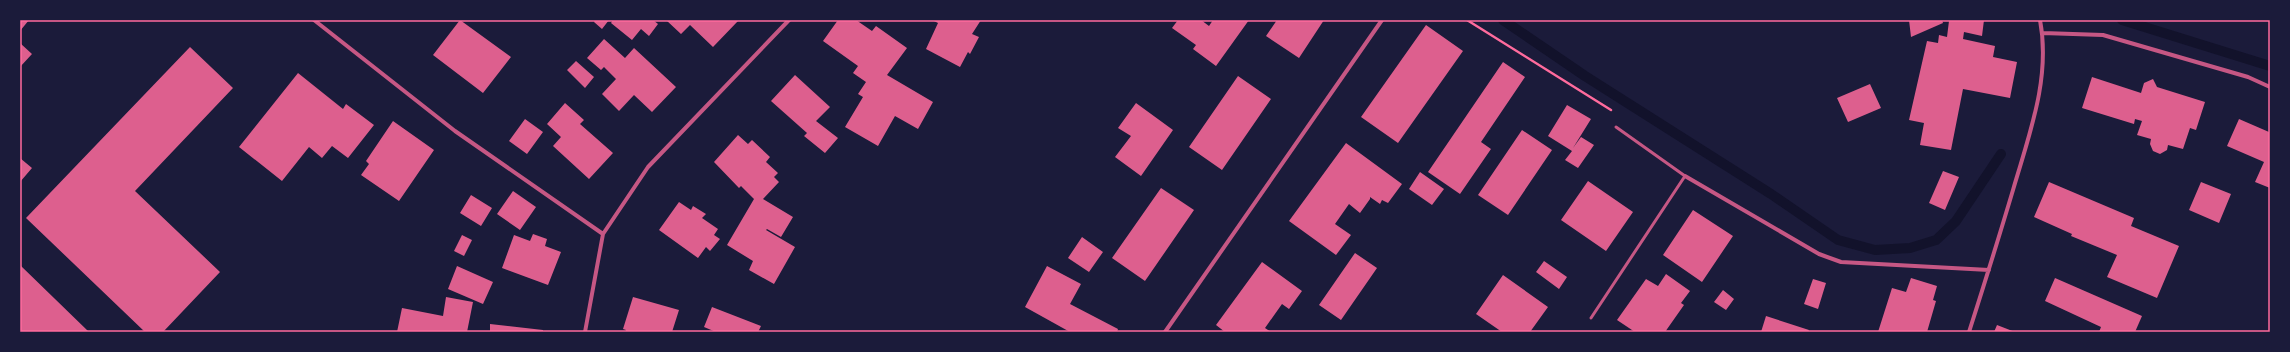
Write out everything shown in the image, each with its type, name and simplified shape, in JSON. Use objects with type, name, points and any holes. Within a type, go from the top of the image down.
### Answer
[{"type":"street","points":[[314,20],[455,131],[603,234]]},
{"type":"street","points":[[585,332],[603,234],[648,167],[789,20]]},
{"type":"street","points":[[1164,332],[1382,20]]},
{"type":"street","points":[[1969,332],[2032,126],[2042,80],[2043,33],[2040,20]]},
{"type":"street","points":[[2043,33],[2103,35],[2248,78],[2270,86]]},
{"type":"street","points":[[1686,176],[1819,254],[1841,262],[1989,270]]},
{"type":"lane","points":[[1592,318],[1686,176],[1616,127]]},
{"type":"path","points":[[1467,20],[1611,111],[1616,127]]},
{"type":"building","points":[[20,20],[29,20],[20,31]]},
{"type":"building","points":[[460,20],[511,57],[483,93],[433,55]]},
{"type":"building","points":[[595,20],[609,20],[602,29],[594,22]]},
{"type":"building","points":[[613,20],[653,20],[658,24],[649,36],[641,29],[632,40],[611,23]]},
{"type":"building","points":[[666,20],[738,21],[713,47],[690,25],[681,34]]},
{"type":"building","points":[[838,20],[856,20],[872,31],[876,26],[907,48],[887,75],[933,102],[918,129],[895,116],[878,146],[845,127],[863,97],[858,94],[866,82],[853,73],[858,66],[823,41]]},
{"type":"building","points":[[932,20],[981,20],[972,34],[979,37],[970,54],[968,52],[960,67],[926,49],[938,23]]},
{"type":"building","points":[[1178,20],[1201,20],[1209,26],[1213,20],[1249,20],[1216,66],[1193,49],[1196,45],[1172,28]]},
{"type":"building","points":[[1277,20],[1324,20],[1299,58],[1266,36]]},
{"type":"building","points":[[1909,20],[1942,20],[1943,23],[1911,37]]},
{"type":"building","points":[[1984,20],[1982,36],[1964,32],[1963,39],[1995,46],[1993,57],[2017,62],[2010,98],[1963,89],[1951,150],[1920,145],[1924,123],[1909,120],[1927,41],[1938,43],[1939,35],[1947,37],[1949,21]]},
{"type":"building","points":[[1426,25],[1463,51],[1398,143],[1361,117]]},
{"type":"building","points":[[604,39],[625,58],[634,48],[676,87],[652,112],[634,95],[619,111],[602,94],[616,79],[604,67],[601,70],[587,58]]},
{"type":"building","points":[[20,43],[32,54],[20,67]]},
{"type":"building","points":[[190,47],[233,88],[135,191],[220,272],[163,332],[145,332],[26,218]]},
{"type":"building","points":[[576,61],[594,77],[585,88],[567,70]]},
{"type":"building","points":[[1503,62],[1525,77],[1481,142],[1491,149],[1460,194],[1428,172]]},
{"type":"building","points":[[298,73],[343,109],[346,104],[374,125],[348,158],[332,146],[322,158],[309,147],[282,181],[239,147]]},
{"type":"building","points":[[795,75],[830,107],[816,121],[838,138],[825,153],[804,136],[807,133],[771,101]]},
{"type":"building","points":[[1238,76],[1271,99],[1222,170],[1189,147]]},
{"type":"building","points":[[2092,77],[2141,93],[2144,83],[2153,79],[2157,87],[2205,102],[2196,130],[2190,128],[2183,149],[2168,145],[2167,150],[2160,154],[2153,151],[2150,144],[2151,139],[2137,135],[2142,121],[2135,119],[2134,124],[2082,108]]},
{"type":"building","points":[[1870,84],[1881,108],[1848,122],[1837,98]]},
{"type":"building","points":[[565,103],[584,120],[580,124],[613,153],[589,179],[553,146],[561,137],[547,124]]},
{"type":"building","points":[[1136,103],[1173,130],[1141,176],[1115,157],[1131,136],[1118,128]]},
{"type":"building","points":[[1567,105],[1591,119],[1573,148],[1581,137],[1594,145],[1578,168],[1565,160],[1572,151],[1548,136]]},
{"type":"building","points":[[525,119],[543,132],[527,154],[509,141]]},
{"type":"building","points":[[2239,119],[2269,132],[2270,188],[2255,182],[2264,162],[2227,146]]},
{"type":"building","points":[[393,121],[434,150],[399,201],[361,175],[369,164],[366,161]]},
{"type":"building","points":[[1522,130],[1552,150],[1508,215],[1478,195]]},
{"type":"building","points":[[738,135],[748,144],[752,140],[770,157],[766,162],[778,173],[774,177],[779,182],[763,199],[793,217],[781,237],[767,229],[766,230],[795,247],[774,284],[749,270],[753,261],[727,245],[754,199],[741,186],[739,188],[714,162]]},
{"type":"building","points":[[1346,143],[1402,184],[1388,203],[1382,200],[1380,204],[1370,197],[1360,213],[1349,204],[1335,224],[1351,235],[1336,255],[1289,221]]},
{"type":"building","points":[[20,158],[32,168],[20,182]]},
{"type":"building","points":[[1943,171],[1959,177],[1945,210],[1929,203]]},
{"type":"building","points":[[1420,172],[1444,189],[1432,205],[1409,189]]},
{"type":"building","points":[[1588,181],[1633,212],[1606,251],[1561,220]]},
{"type":"building","points":[[2049,182],[2134,218],[2131,226],[2179,246],[2157,298],[2107,277],[2117,255],[2071,236],[2072,234],[2034,217]]},
{"type":"building","points":[[2201,182],[2231,194],[2219,223],[2189,210]]},
{"type":"building","points":[[1161,188],[1194,210],[1145,281],[1112,258]]},
{"type":"building","points":[[513,191],[536,207],[520,230],[497,214]]},
{"type":"building","points":[[471,195],[492,208],[481,226],[460,213]]},
{"type":"building","points":[[679,202],[691,210],[693,206],[706,214],[702,218],[718,229],[714,235],[720,239],[710,251],[706,247],[698,258],[659,230]]},
{"type":"building","points":[[1693,210],[1733,236],[1702,282],[1663,255]]},
{"type":"building","points":[[533,234],[547,239],[545,246],[561,252],[548,285],[502,268],[514,235],[530,241]]},
{"type":"building","points":[[462,235],[472,240],[464,256],[454,251]]},
{"type":"building","points":[[1082,237],[1103,252],[1089,272],[1068,258]]},
{"type":"building","points":[[1355,253],[1377,268],[1341,320],[1319,305]]},
{"type":"building","points":[[1544,261],[1567,277],[1559,289],[1536,272]]},
{"type":"building","points":[[1262,262],[1302,291],[1289,309],[1282,304],[1265,328],[1271,332],[1225,332],[1216,325]]},
{"type":"building","points":[[20,265],[89,332],[20,332]]},
{"type":"building","points":[[457,266],[493,282],[483,304],[448,289]]},
{"type":"building","points":[[1047,266],[1081,284],[1070,304],[1118,329],[1117,332],[1070,332],[1025,307]]},
{"type":"building","points":[[1666,274],[1690,291],[1681,303],[1684,305],[1665,332],[1635,332],[1617,320],[1646,279],[1658,286]]},
{"type":"building","points":[[1503,275],[1548,307],[1530,332],[1502,332],[1476,314]]},
{"type":"building","points":[[1911,278],[1937,286],[1933,300],[1936,301],[1927,332],[1878,332],[1892,288],[1906,292]]},
{"type":"building","points":[[2055,278],[2142,316],[2135,332],[2099,332],[2101,327],[2045,301]]},
{"type":"building","points":[[1813,279],[1826,283],[1818,309],[1804,304]]},
{"type":"building","points":[[1723,290],[1734,299],[1726,310],[1714,302]]},
{"type":"building","points":[[446,297],[473,302],[467,332],[397,332],[402,308],[443,316]]},
{"type":"building","points":[[633,297],[679,310],[672,332],[625,332],[626,330],[623,329]]},
{"type":"building","points":[[712,307],[761,326],[758,332],[716,332],[704,327]]},
{"type":"building","points":[[1766,316],[1809,330],[1808,332],[1761,332]]},
{"type":"building","points":[[490,324],[543,330],[543,332],[490,332]]},
{"type":"building","points":[[1997,325],[2015,332],[1994,332]]},
{"type":"waterway","points":[[1503,20],[1585,76],[1771,194],[1838,240],[1875,250],[1910,248],[1936,240],[1956,221],[2001,154]]},
{"type":"waterway","points":[[2122,20],[2270,66]]}]
